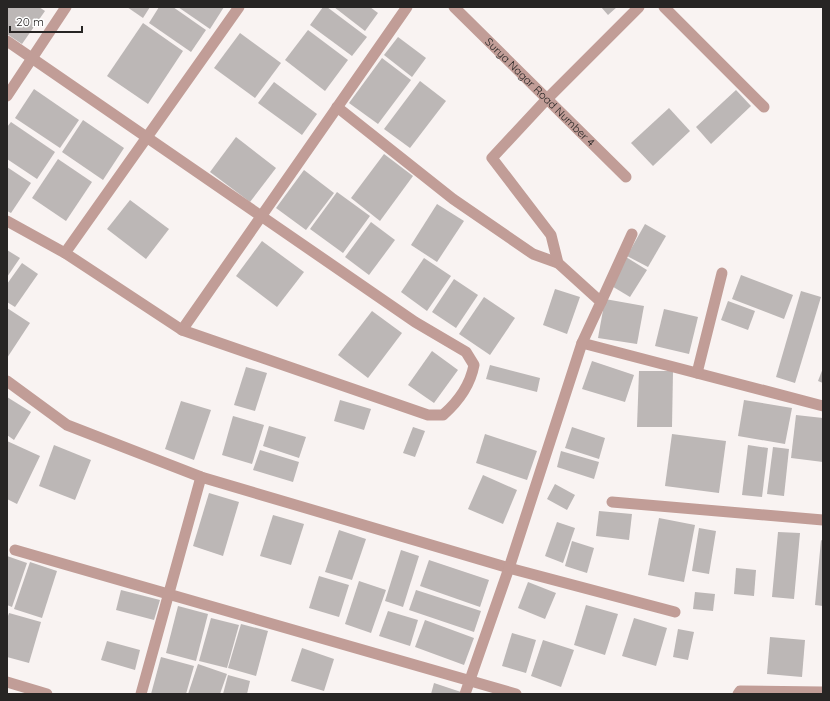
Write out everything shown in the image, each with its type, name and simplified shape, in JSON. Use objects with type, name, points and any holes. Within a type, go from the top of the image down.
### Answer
[{"type":"street","points":[[7,96],[34,58],[66,7]]},
{"type":"street","points":[[65,253],[238,7]]},
{"type":"street","points":[[182,330],[407,7]]},
{"type":"street","name":"Surya Nagar Road Number 4","points":[[454,7],[546,100],[626,177]]},
{"type":"street","points":[[558,263],[551,235],[492,158],[546,100],[639,7]]},
{"type":"street","points":[[664,7],[764,107]]},
{"type":"street","points":[[7,41],[34,58],[261,217],[415,322],[466,352],[474,365],[472,375],[458,401],[443,415],[428,414],[182,330],[65,253],[7,221]]},
{"type":"street","points":[[337,108],[453,199],[533,254],[558,263],[601,302]]},
{"type":"street","points":[[464,694],[509,568],[582,343],[632,234]]},
{"type":"street","points":[[697,373],[722,273]]},
{"type":"street","points":[[582,343],[823,406]]},
{"type":"street","points":[[7,381],[67,425],[201,477],[509,568],[675,612]]},
{"type":"street","points":[[141,694],[201,477]]},
{"type":"street","points":[[612,502],[823,520]]},
{"type":"street","points":[[15,550],[516,694]]},
{"type":"street","points":[[7,682],[47,694]]},
{"type":"street","points":[[738,694],[740,692],[823,692]]},
{"type":"building","points":[[7,7],[39,7],[45,11],[22,44],[7,34]]},
{"type":"building","points":[[127,7],[150,7],[143,18]]},
{"type":"building","points":[[159,7],[173,7],[206,30],[191,52],[149,23]]},
{"type":"building","points":[[178,7],[224,7],[210,29]]},
{"type":"building","points":[[323,7],[327,7],[367,37],[352,56],[310,25]]},
{"type":"building","points":[[334,7],[370,7],[378,13],[365,31]]},
{"type":"building","points":[[601,7],[617,7],[608,15]]},
{"type":"building","points":[[143,23],[183,51],[148,104],[107,76]]},
{"type":"building","points":[[308,30],[348,60],[325,91],[285,60]]},
{"type":"building","points":[[240,33],[281,63],[255,98],[214,68]]},
{"type":"building","points":[[398,37],[426,58],[412,77],[384,55]]},
{"type":"building","points":[[382,58],[411,80],[378,124],[349,103]]},
{"type":"building","points":[[420,81],[446,101],[410,148],[384,129]]},
{"type":"building","points":[[274,82],[317,114],[302,135],[258,103]]},
{"type":"building","points":[[34,89],[79,120],[60,148],[15,118]]},
{"type":"building","points":[[736,90],[751,106],[711,144],[696,127]]},
{"type":"building","points":[[669,108],[690,131],[653,166],[631,143]]},
{"type":"building","points":[[83,120],[124,148],[103,180],[62,152]]},
{"type":"building","points":[[11,122],[55,152],[37,179],[7,159],[7,127]]},
{"type":"building","points":[[236,137],[276,168],[250,202],[210,172]]},
{"type":"building","points":[[384,154],[413,176],[380,221],[351,198]]},
{"type":"building","points":[[58,159],[92,182],[66,221],[32,198]]},
{"type":"building","points":[[7,167],[31,183],[11,213],[7,211]]},
{"type":"building","points":[[304,170],[334,193],[306,230],[276,208]]},
{"type":"building","points":[[337,192],[370,216],[343,253],[310,229]]},
{"type":"building","points":[[130,200],[169,229],[146,259],[107,229]]},
{"type":"building","points":[[437,204],[464,221],[437,262],[411,245]]},
{"type":"building","points":[[371,222],[395,240],[369,275],[345,257]]},
{"type":"building","points":[[645,224],[666,236],[648,267],[627,256]]},
{"type":"building","points":[[262,241],[304,272],[277,307],[236,276]]},
{"type":"building","points":[[7,250],[20,258],[7,277]]},
{"type":"building","points":[[626,257],[647,270],[630,297],[610,285]]},
{"type":"building","points":[[424,258],[451,276],[427,311],[401,292]]},
{"type":"building","points":[[22,263],[38,274],[15,307],[7,302],[7,284]]},
{"type":"building","points":[[741,275],[793,295],[784,319],[732,299]]},
{"type":"building","points":[[454,279],[478,295],[456,328],[432,312]]},
{"type":"building","points":[[555,289],[580,297],[567,334],[543,325]]},
{"type":"building","points":[[801,291],[821,297],[795,383],[776,377]]},
{"type":"building","points":[[484,297],[515,318],[490,355],[459,334]]},
{"type":"building","points":[[605,299],[644,306],[637,344],[598,338]]},
{"type":"building","points":[[728,301],[755,311],[748,330],[721,320]]},
{"type":"building","points":[[7,308],[30,323],[7,358]]},
{"type":"building","points":[[664,309],[698,317],[689,354],[655,346]]},
{"type":"building","points":[[372,311],[402,333],[368,378],[338,355]]},
{"type":"building","points":[[432,351],[458,370],[434,403],[408,385]]},
{"type":"building","points":[[592,361],[634,375],[625,402],[582,389]]},
{"type":"building","points":[[490,365],[540,378],[537,392],[486,379]]},
{"type":"building","points":[[246,367],[267,373],[255,411],[234,405]]},
{"type":"building","points":[[823,368],[823,383],[818,381]]},
{"type":"building","points":[[639,371],[673,371],[672,427],[637,427]]},
{"type":"building","points":[[7,397],[31,412],[14,440],[7,435]]},
{"type":"building","points":[[340,400],[371,409],[364,430],[334,421]]},
{"type":"building","points":[[744,400],[792,408],[785,444],[738,436]]},
{"type":"building","points":[[181,401],[211,410],[194,460],[165,449]]},
{"type":"building","points":[[796,415],[823,418],[823,462],[791,458]]},
{"type":"building","points":[[233,416],[264,425],[252,464],[222,455]]},
{"type":"building","points":[[269,426],[306,437],[299,458],[263,446]]},
{"type":"building","points":[[413,427],[425,431],[415,457],[403,453]]},
{"type":"building","points":[[572,427],[605,438],[599,459],[565,448]]},
{"type":"building","points":[[485,434],[537,451],[527,480],[476,463]]},
{"type":"building","points":[[672,434],[726,441],[719,493],[665,486]]},
{"type":"building","points":[[7,441],[40,456],[17,504],[7,499]]},
{"type":"building","points":[[54,445],[91,460],[75,500],[39,486]]},
{"type":"building","points":[[748,445],[768,448],[762,497],[742,495]]},
{"type":"building","points":[[773,447],[789,449],[784,496],[767,494]]},
{"type":"building","points":[[260,450],[299,462],[293,482],[253,470]]},
{"type":"building","points":[[561,451],[599,462],[594,479],[557,467]]},
{"type":"building","points":[[483,475],[517,490],[503,524],[468,509]]},
{"type":"building","points":[[555,484],[575,495],[567,510],[547,499]]},
{"type":"building","points":[[209,493],[239,502],[223,556],[193,546]]},
{"type":"building","points":[[599,511],[632,514],[629,540],[596,536]]},
{"type":"building","points":[[273,515],[304,524],[291,565],[260,556]]},
{"type":"building","points":[[659,518],[695,525],[684,582],[648,575]]},
{"type":"building","points":[[557,522],[575,528],[563,563],[545,556]]},
{"type":"building","points":[[699,528],[716,531],[709,574],[692,571]]},
{"type":"building","points":[[339,530],[366,539],[352,580],[325,572]]},
{"type":"building","points":[[778,532],[800,533],[794,599],[772,597]]},
{"type":"building","points":[[821,540],[823,541],[823,606],[815,605]]},
{"type":"building","points":[[572,541],[594,548],[587,573],[565,566]]},
{"type":"building","points":[[401,550],[419,556],[403,607],[385,601]]},
{"type":"building","points":[[7,556],[27,563],[12,607],[7,605]]},
{"type":"building","points":[[429,560],[489,580],[480,607],[420,586]]},
{"type":"building","points":[[30,562],[57,571],[42,618],[14,609]]},
{"type":"building","points":[[736,568],[756,570],[754,596],[734,594]]},
{"type":"building","points":[[319,576],[349,585],[339,617],[309,608]]},
{"type":"building","points":[[359,581],[386,590],[371,633],[345,624]]},
{"type":"building","points":[[528,582],[556,593],[545,619],[518,608]]},
{"type":"building","points":[[121,590],[160,600],[154,620],[116,610]]},
{"type":"building","points":[[416,590],[481,611],[474,632],[409,610]]},
{"type":"building","points":[[695,592],[715,594],[713,611],[693,609]]},
{"type":"building","points":[[586,605],[618,614],[605,655],[574,645]]},
{"type":"building","points":[[178,606],[208,614],[196,661],[166,653]]},
{"type":"building","points":[[388,611],[418,620],[410,646],[379,636]]},
{"type":"building","points":[[9,613],[41,622],[29,663],[7,657],[7,619]]},
{"type":"building","points":[[211,618],[239,625],[227,668],[199,661]]},
{"type":"building","points":[[634,618],[667,628],[656,666],[622,656]]},
{"type":"building","points":[[425,620],[474,638],[464,665],[415,647]]},
{"type":"building","points":[[241,624],[268,631],[256,676],[228,668]]},
{"type":"building","points":[[678,629],[694,632],[688,660],[673,657]]},
{"type":"building","points":[[512,633],[536,640],[526,673],[502,666]]},
{"type":"building","points":[[770,637],[805,640],[802,677],[767,674]]},
{"type":"building","points":[[543,640],[574,650],[561,687],[531,676]]},
{"type":"building","points":[[107,641],[140,650],[135,670],[101,660]]},
{"type":"building","points":[[302,648],[334,659],[324,691],[291,681]]},
{"type":"building","points":[[161,657],[194,666],[186,694],[151,694]]},
{"type":"building","points":[[198,664],[227,674],[220,694],[188,694]]},
{"type":"building","points":[[228,675],[250,681],[247,694],[223,694]]},
{"type":"building","points":[[434,683],[461,692],[461,694],[431,694]]}]
